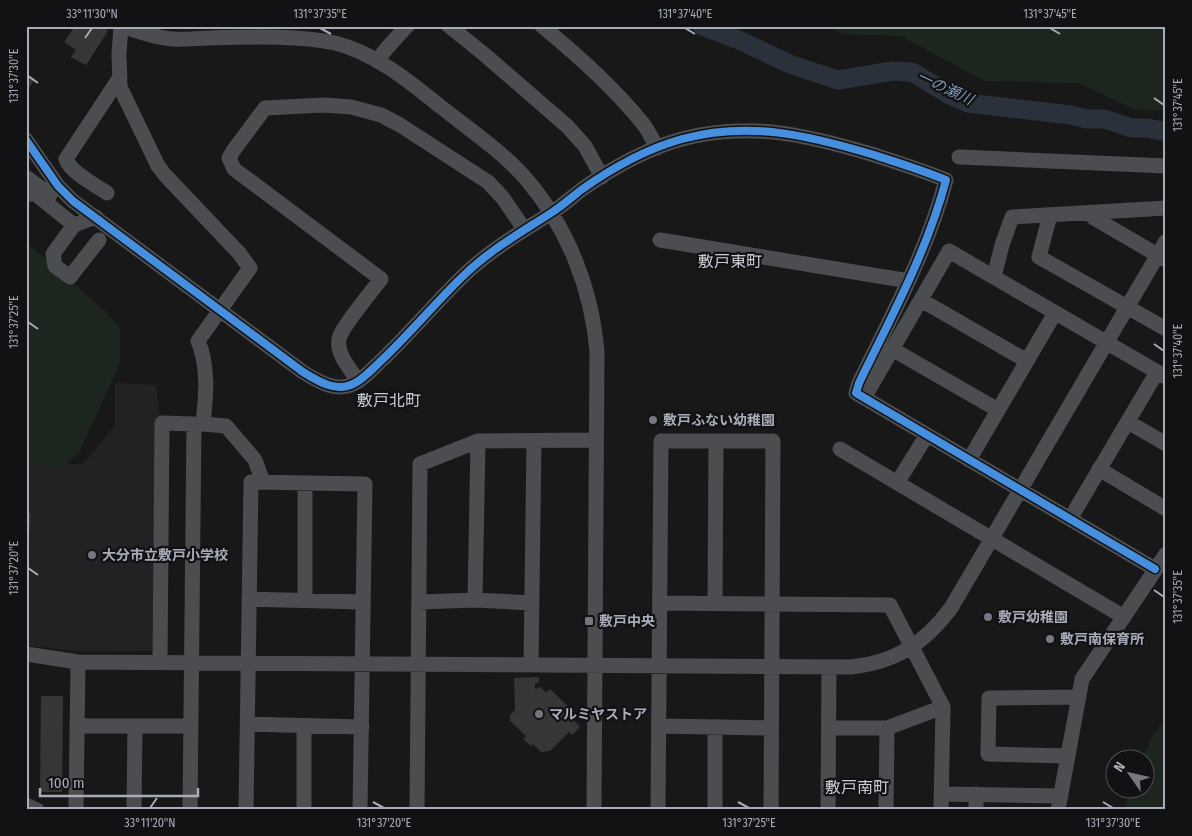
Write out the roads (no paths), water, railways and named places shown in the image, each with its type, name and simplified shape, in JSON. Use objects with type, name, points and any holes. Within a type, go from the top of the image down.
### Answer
[{"type":"street","points":[[263,482],[255,460],[226,426],[202,424],[206,398],[205,373],[204,355],[198,341],[250,268],[239,253],[158,166],[120,87],[119,54],[121,26],[172,39],[247,37],[323,41],[353,49],[377,61],[417,87],[500,154],[526,179],[552,212],[578,264],[594,323],[597,352],[594,810]]},
{"type":"street","points":[[377,61],[407,26]]},
{"type":"street","points":[[449,26],[567,126],[585,146],[602,176]]},
{"type":"street","points":[[542,26],[564,44],[615,94],[644,125],[657,148]]},
{"type":"street","points":[[107,193],[86,180],[68,165],[66,158],[120,77]]},
{"type":"street","points":[[358,381],[344,360],[338,340],[343,330],[381,279],[234,169],[229,158],[233,150],[265,108],[324,105],[351,107],[381,115],[400,125],[488,182],[503,198],[524,229]]},
{"type":"street","points":[[26,140],[58,186],[70,197],[219,310],[319,382],[332,386],[346,386],[358,381],[398,344],[478,262],[602,176],[626,162],[657,148],[682,140],[730,130],[759,130],[832,142],[922,170],[946,180],[929,234],[856,393],[1156,569]]},
{"type":"street","points":[[960,157],[1166,166]]},
{"type":"street","points":[[26,177],[63,205],[70,197]]},
{"type":"street","points":[[26,195],[34,193],[74,225]]},
{"type":"street","points":[[994,277],[1002,245],[1012,217],[1166,208]]},
{"type":"street","points":[[1088,213],[1161,257]]},
{"type":"street","points":[[1050,215],[1039,257],[1166,329]]},
{"type":"street","points":[[96,217],[74,225],[52,254],[55,266],[70,277],[99,240]]},
{"type":"street","points":[[660,240],[908,281]]},
{"type":"street","points":[[26,654],[78,662],[192,663],[830,666],[869,665],[886,660],[912,647],[928,635],[951,608],[1127,307],[1161,257],[1166,241]]},
{"type":"street","points":[[864,398],[949,251],[1161,374],[1128,422],[1070,519]]},
{"type":"street","points":[[921,300],[1027,361]]},
{"type":"street","points":[[969,460],[1055,313]]},
{"type":"street","points":[[892,349],[998,410]]},
{"type":"street","points":[[1128,422],[1166,444]]},
{"type":"street","points":[[160,662],[162,423],[194,424],[190,810]]},
{"type":"street","points":[[897,483],[926,434]]},
{"type":"street","points":[[417,810],[420,464],[478,441],[590,440]]},
{"type":"street","points":[[475,600],[478,441]]},
{"type":"street","points":[[531,665],[534,441]]},
{"type":"street","points":[[658,810],[661,441],[773,441],[771,810]]},
{"type":"street","points":[[715,604],[716,441]]},
{"type":"street","points":[[840,449],[1124,616]]},
{"type":"street","points":[[1099,469],[1166,509]]},
{"type":"street","points":[[246,810],[251,482],[365,484],[360,810]]},
{"type":"street","points":[[305,600],[306,483]]},
{"type":"street","points":[[941,794],[976,794],[1059,803],[1082,679],[1166,554]]},
{"type":"street","points":[[249,598],[363,602]]},
{"type":"street","points":[[419,602],[475,600],[532,603]]},
{"type":"street","points":[[660,603],[890,606],[943,707],[941,810]]},
{"type":"street","points":[[76,810],[78,662]]},
{"type":"street","points":[[828,810],[830,666]]},
{"type":"street","points":[[1068,756],[988,754],[989,698],[1079,697]]},
{"type":"street","points":[[829,728],[887,728],[943,707]]},
{"type":"street","points":[[248,724],[362,728]]},
{"type":"street","points":[[78,726],[191,726]]},
{"type":"street","points":[[134,810],[135,726]]},
{"type":"street","points":[[304,726],[304,810]]},
{"type":"street","points":[[659,726],[771,728]]},
{"type":"street","points":[[715,727],[715,810]]},
{"type":"street","points":[[886,810],[887,728]]},
{"type":"street","points":[[976,794],[976,810]]},
{"type":"street","points":[[26,805],[37,810]]},
{"type":"waterway","name":"一の瀬川","points":[[702,26],[741,41],[792,65],[838,80],[893,71],[912,72],[950,95],[968,103],[1070,115],[1087,119],[1104,119],[1132,128],[1148,128],[1166,132]]},
{"type":"place","name":"敷戸ふない幼稚園","points":[[653,420]]},
{"type":"place","name":"大分市立敷戸小学校","points":[[92,555]]},
{"type":"place","name":"敷戸幼稚園","points":[[988,617]]},
{"type":"place","name":"敷戸中央","points":[[589,621]]},
{"type":"place","name":"敷戸南保育所","points":[[1050,639]]},
{"type":"place","name":"マルミヤストア","points":[[539,714]]},
{"type":"district","name":"敷戸東町","points":[[730,261]]},
{"type":"district","name":"敷戸北町","points":[[389,400]]},
{"type":"district","name":"敷戸南町","points":[[857,787]]}]
